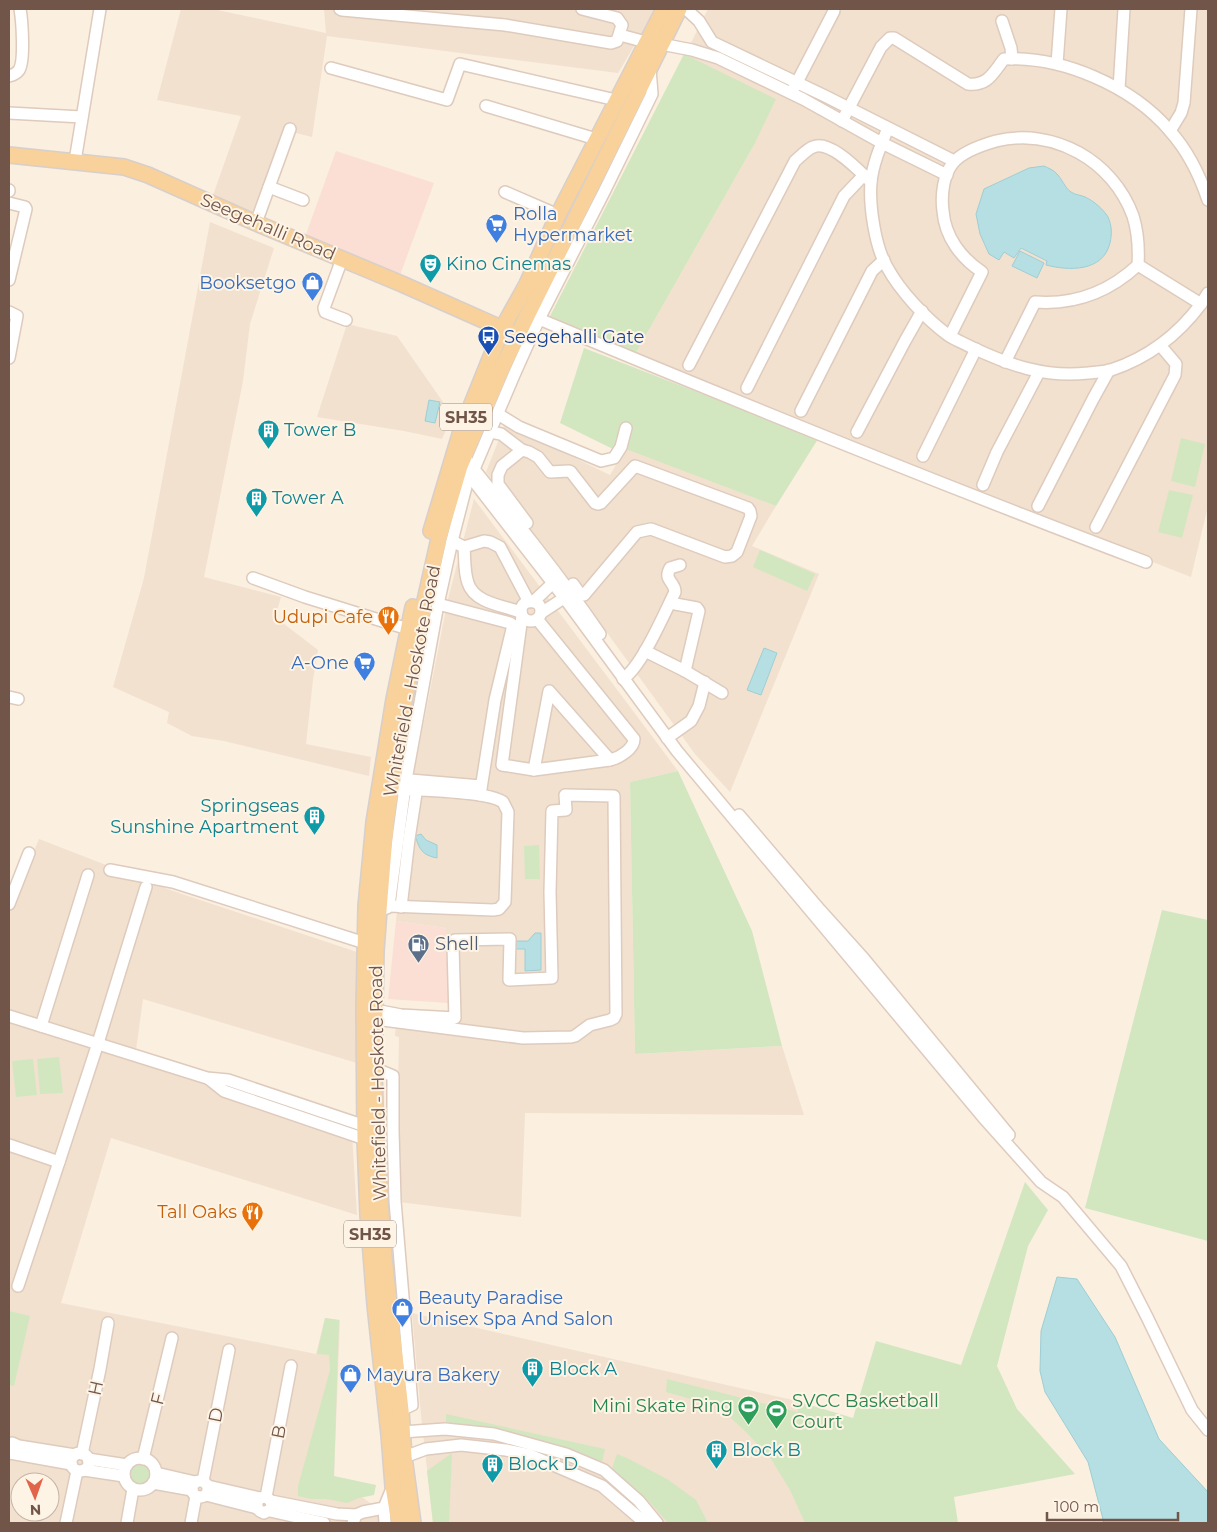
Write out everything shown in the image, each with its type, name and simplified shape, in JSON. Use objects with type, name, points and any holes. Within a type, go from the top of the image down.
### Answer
[{"type":"main road","name":"Whitefield - Hoskote Road","points":[[413,1523],[388,1304],[378,1258],[365,1132],[365,943],[368,886],[374,822],[394,699],[431,531],[518,334],[650,67],[654,43],[664,9]]},
{"type":"main road","name":"Whitefield - Hoskote Road","points":[[399,1523],[393,1486],[374,1305],[378,1258],[378,1169],[374,1068],[376,951],[389,908],[405,784],[401,718],[440,534],[462,463],[471,403],[502,329],[527,284],[558,215],[616,100],[679,9]]},
{"type":"main road","name":"Seegehalli Road","points":[[9,155],[124,167],[148,175],[502,329],[518,334]]},
{"type":"street","points":[[9,76],[20,69],[22,20],[20,9]]},
{"type":"street","points":[[75,162],[100,9]]},
{"type":"street","points":[[340,9],[440,14],[611,43],[617,41],[622,25],[617,18],[582,9]]},
{"type":"street","points":[[686,9],[699,21],[712,42],[797,82],[954,161]]},
{"type":"street","points":[[1057,64],[1061,9]]},
{"type":"street","points":[[1119,89],[1124,9]]},
{"type":"street","points":[[1170,131],[1181,113],[1184,103],[1191,9]]},
{"type":"street","points":[[791,94],[834,11]]},
{"type":"street","points":[[1002,21],[1011,48],[1012,59]]},
{"type":"street","points":[[620,35],[692,50],[718,58],[947,175]]},
{"type":"street","points":[[842,121],[881,47],[890,38],[894,38],[968,84],[978,85],[986,82],[1004,59],[1057,64],[1088,74],[1119,89],[1144,106],[1170,131],[1189,157],[1202,182],[1208,200]]},
{"type":"street","points":[[331,68],[447,100],[460,64],[616,100]]},
{"type":"street","points":[[405,784],[480,790],[503,802],[508,812],[505,902],[503,906],[493,910],[389,908],[405,784],[438,604],[452,541],[462,463],[490,432],[539,319],[652,94],[650,67]]},
{"type":"street","points":[[486,106],[596,139]]},
{"type":"street","points":[[9,113],[82,117]]},
{"type":"street","points":[[256,223],[290,128]]},
{"type":"street","points":[[747,388],[844,196],[867,178],[888,128]]},
{"type":"street","points":[[950,336],[982,272],[959,252],[945,224],[942,204],[944,184],[954,161],[986,144],[1016,138],[1046,140],[1080,153],[1104,171],[1123,195],[1136,229],[1138,265],[1109,288],[1086,297],[1061,302],[1035,302],[1005,362]]},
{"type":"street","points":[[689,365],[795,161],[814,146],[825,146],[837,152],[867,178],[876,237],[886,267],[909,298],[950,336],[1005,362],[1039,372],[1076,374],[1109,370],[1151,352],[1181,329],[1208,293]]},
{"type":"street","points":[[269,187],[303,200]]},
{"type":"street","points":[[505,192],[558,215]]},
{"type":"street","points":[[9,202],[26,208],[9,280]]},
{"type":"street","points":[[342,259],[324,308],[325,312],[346,320]]},
{"type":"street","points":[[801,411],[872,271],[884,260]]},
{"type":"street","points":[[1138,265],[1201,304]]},
{"type":"street","points":[[857,432],[922,311]]},
{"type":"street","points":[[9,312],[17,316],[9,358]]},
{"type":"street","points":[[539,319],[695,384],[1146,562]]},
{"type":"street","points":[[1096,527],[1175,375],[1176,364],[1160,345]]},
{"type":"street","points":[[923,456],[976,349]]},
{"type":"street","points":[[1038,506],[1109,370]]},
{"type":"street","points":[[983,485],[997,452],[1039,372]]},
{"type":"street","points":[[498,414],[519,427],[601,461],[614,458],[621,447],[626,428]]},
{"type":"street","points":[[490,432],[501,434],[522,450],[538,457],[550,472],[571,472],[595,503],[598,504],[635,466],[748,508],[750,511],[751,516],[737,552],[732,556],[725,557],[651,529],[644,529],[637,532],[584,594],[579,597]]},
{"type":"street","points":[[522,450],[502,466],[498,475],[499,487],[579,597],[626,677]]},
{"type":"street","points":[[462,463],[626,677],[669,737],[864,960],[1045,1179],[1048,1186],[1066,1200],[1121,1266],[1192,1410],[1208,1430]]},
{"type":"street","points":[[462,463],[579,597]]},
{"type":"street","points":[[452,541],[464,547],[484,541],[500,548],[531,602],[540,607],[539,616],[634,739],[632,746],[610,760],[534,770],[502,765],[524,605],[531,602],[553,583]]},
{"type":"street","points":[[464,547],[468,582],[471,589],[482,599],[522,614],[528,621],[534,621],[564,598]]},
{"type":"street","points":[[626,677],[645,651],[676,590],[668,579],[668,572],[673,566],[680,565]]},
{"type":"street","points":[[253,578],[408,630]]},
{"type":"street","points":[[670,603],[697,608],[699,611],[685,671]]},
{"type":"street","points":[[438,604],[510,622],[513,625],[495,700],[480,790]]},
{"type":"street","points":[[645,651],[685,671],[722,693]]},
{"type":"street","points":[[669,737],[691,721],[698,706],[705,682]]},
{"type":"street","points":[[534,770],[549,691],[610,760]]},
{"type":"street","points":[[565,795],[614,796],[616,1014],[614,1018],[590,1025],[575,1036],[524,1038],[375,1014],[455,1018],[453,946],[455,940],[510,939],[509,980],[552,978],[550,892],[552,811],[566,810],[565,795]]},
{"type":"street","points":[[9,904],[29,853]]},
{"type":"street","points":[[110,870],[173,882],[365,943]]},
{"type":"street","points":[[41,1026],[88,875]]},
{"type":"street","points":[[18,1286],[98,1043],[146,887]]},
{"type":"street","points":[[9,1016],[207,1078],[224,1091],[365,1132]]},
{"type":"street","points":[[374,1068],[393,1076],[395,1201],[412,1405],[401,1410]]},
{"type":"street","points":[[9,1145],[58,1162]]},
{"type":"street","name":"H","points":[[66,1523],[100,1369],[108,1323]]},
{"type":"street","name":"F","points":[[143,1459],[172,1338]]},
{"type":"street","name":"D","points":[[191,1523],[229,1350]]},
{"type":"street","name":"B","points":[[263,1507],[292,1366]]},
{"type":"street","points":[[402,1432],[445,1430],[494,1434],[566,1454],[604,1470],[639,1501],[657,1523]]},
{"type":"street","points":[[404,1457],[426,1449],[461,1445],[506,1450],[530,1455],[602,1486],[645,1523]]},
{"type":"street","points":[[11,1448],[125,1471]]},
{"type":"street","points":[[143,1459],[152,1464],[155,1478],[144,1490],[133,1489],[127,1484],[125,1471],[134,1460],[143,1459]]},
{"type":"street","points":[[155,1478],[200,1488],[324,1523]]},
{"type":"street","points":[[385,1523],[384,1508],[393,1486]]},
{"type":"street","points":[[127,1523],[133,1489]]},
{"type":"street","points":[[263,1507],[337,1514],[354,1519],[362,1512],[384,1508]]},
{"type":"shaded area","points":[[181,9],[213,9],[326,33],[324,9],[656,9],[618,73],[327,36],[312,137],[292,132],[262,217],[212,198],[241,116],[157,100]]},
{"type":"shaded area","points":[[708,9],[1208,9],[1208,506],[1191,577],[823,433],[634,356],[754,145],[662,100]]},
{"type":"shaded area","points":[[336,151],[434,183],[400,275],[305,237]]},
{"type":"shaded area","points":[[210,222],[274,248],[250,324],[243,381],[204,577],[281,597],[275,617],[318,650],[306,744],[371,757],[369,776],[224,741],[192,736],[167,723],[169,712],[113,687],[144,578]]},
{"type":"shaded area","points":[[347,324],[397,336],[452,415],[442,439],[317,417]]},
{"type":"shaded area","points":[[505,424],[610,475],[626,448],[776,506],[752,546],[819,574],[730,792],[695,754],[587,605],[486,472]]},
{"type":"shaded area","points":[[474,499],[678,771],[630,782],[635,1054],[782,1046],[804,1115],[525,1113],[521,1217],[399,1202],[399,1037],[395,1036],[397,1011],[448,1014],[446,928],[396,921],[410,793],[448,599]]},
{"type":"shaded area","points":[[39,839],[173,891],[357,952],[357,1063],[143,999],[136,1050],[351,1118],[357,1215],[111,1138],[61,1303],[316,1354],[325,1318],[340,1320],[334,1476],[378,1509],[380,1523],[9,1523],[9,910]]},
{"type":"shaded area","name":"Shell","points":[[396,921],[446,928],[448,1003],[388,999]]},
{"type":"shaded area","points":[[412,1313],[797,1401],[815,1523],[433,1523]]},
{"type":"green space","points":[[684,54],[776,99],[754,145],[634,356],[548,320]]},
{"type":"green space","points":[[584,348],[818,439],[776,506],[626,449],[623,454],[560,423]]},
{"type":"green space","points":[[1181,438],[1205,444],[1195,487],[1171,481]]},
{"type":"green space","points":[[1169,490],[1193,495],[1182,538],[1158,532]]},
{"type":"green space","points":[[760,550],[815,574],[807,591],[753,567]]},
{"type":"green space","points":[[678,771],[752,931],[782,1046],[635,1054],[630,782]]},
{"type":"green space","points":[[539,845],[540,879],[525,879],[524,846]]},
{"type":"green space","points":[[1162,910],[1208,920],[1208,1241],[1085,1208]]},
{"type":"green space","points":[[59,1057],[63,1093],[40,1094],[37,1059]]},
{"type":"green space","points":[[33,1059],[37,1095],[16,1097],[12,1061]]},
{"type":"green space","points":[[1025,1182],[1048,1210],[1028,1246],[997,1366],[1017,1409],[1075,1474],[954,1497],[958,1523],[805,1523],[790,1490],[771,1459],[746,1432],[719,1407],[666,1392],[667,1379],[798,1412],[797,1401],[853,1418],[876,1341],[961,1365]]},
{"type":"green space","points":[[9,1311],[30,1316],[14,1386],[9,1385]]},
{"type":"green space","points":[[325,1318],[339,1320],[334,1476],[376,1485],[374,1495],[347,1503],[298,1496],[298,1486],[330,1370],[329,1355],[317,1354]]},
{"type":"green space","points":[[446,1414],[605,1449],[601,1467],[513,1436],[446,1422]]},
{"type":"green space","points":[[452,1453],[449,1523],[433,1523],[427,1471]]},
{"type":"green space","points":[[617,1454],[667,1479],[696,1500],[708,1523],[668,1523],[649,1501],[612,1468]]},
{"type":"green space","points":[[136,1463],[144,1463],[151,1470],[151,1478],[144,1485],[136,1485],[129,1478],[129,1470]]},
{"type":"water","points":[[1044,166],[1056,173],[1071,192],[1092,201],[1108,217],[1111,230],[1110,243],[1106,253],[1093,264],[1075,268],[1046,265],[1047,261],[1021,248],[1014,258],[1004,252],[999,260],[989,254],[980,234],[976,214],[984,189],[1029,168]]},
{"type":"water","points":[[1020,251],[1044,263],[1037,278],[1012,266]]},
{"type":"water","points":[[429,400],[440,402],[435,423],[425,421]]},
{"type":"water","points":[[764,648],[777,653],[761,695],[747,690]]},
{"type":"water","points":[[421,834],[426,840],[437,845],[437,858],[428,855],[420,848],[415,836]]},
{"type":"water","points":[[535,933],[541,933],[541,970],[525,971],[525,949],[516,949],[516,941],[528,941]]},
{"type":"water","points":[[1057,1277],[1077,1279],[1115,1337],[1159,1439],[1208,1492],[1208,1523],[1104,1523],[1088,1462],[1045,1392],[1040,1371],[1041,1331]]},
{"type":"place","name":"Rolla Hypermarket","points":[[497,243]]},
{"type":"place","name":"Kino Cinemas","points":[[430,283]]},
{"type":"place","name":"Booksetgo","points":[[312,302]]},
{"type":"place","name":"Seegehalli Gate","points":[[488,356]]},
{"type":"place","name":"Tower B","points":[[268,449]]},
{"type":"place","name":"Tower A","points":[[256,517]]},
{"type":"place","name":"Udupi Cafe","points":[[389,636]]},
{"type":"place","name":"A-One","points":[[365,682]]},
{"type":"place","name":"Springseas Sunshine Apartment","points":[[315,835]]},
{"type":"place","name":"Shell","points":[[419,963]]},
{"type":"place","name":"Tall Oaks","points":[[253,1231]]},
{"type":"place","name":"Beauty Paradise Unisex Spa And Salon","points":[[402,1327]]},
{"type":"place","name":"Block A","points":[[533,1388]]},
{"type":"place","name":"Mayura Bakery","points":[[350,1394]]},
{"type":"place","name":"Mini Skate Ring","points":[[749,1425]]},
{"type":"place","name":"SVCC Basketball Court","points":[[776,1430]]},
{"type":"place","name":"Block B","points":[[716,1469]]},
{"type":"place","name":"Block D","points":[[492,1483]]}]
